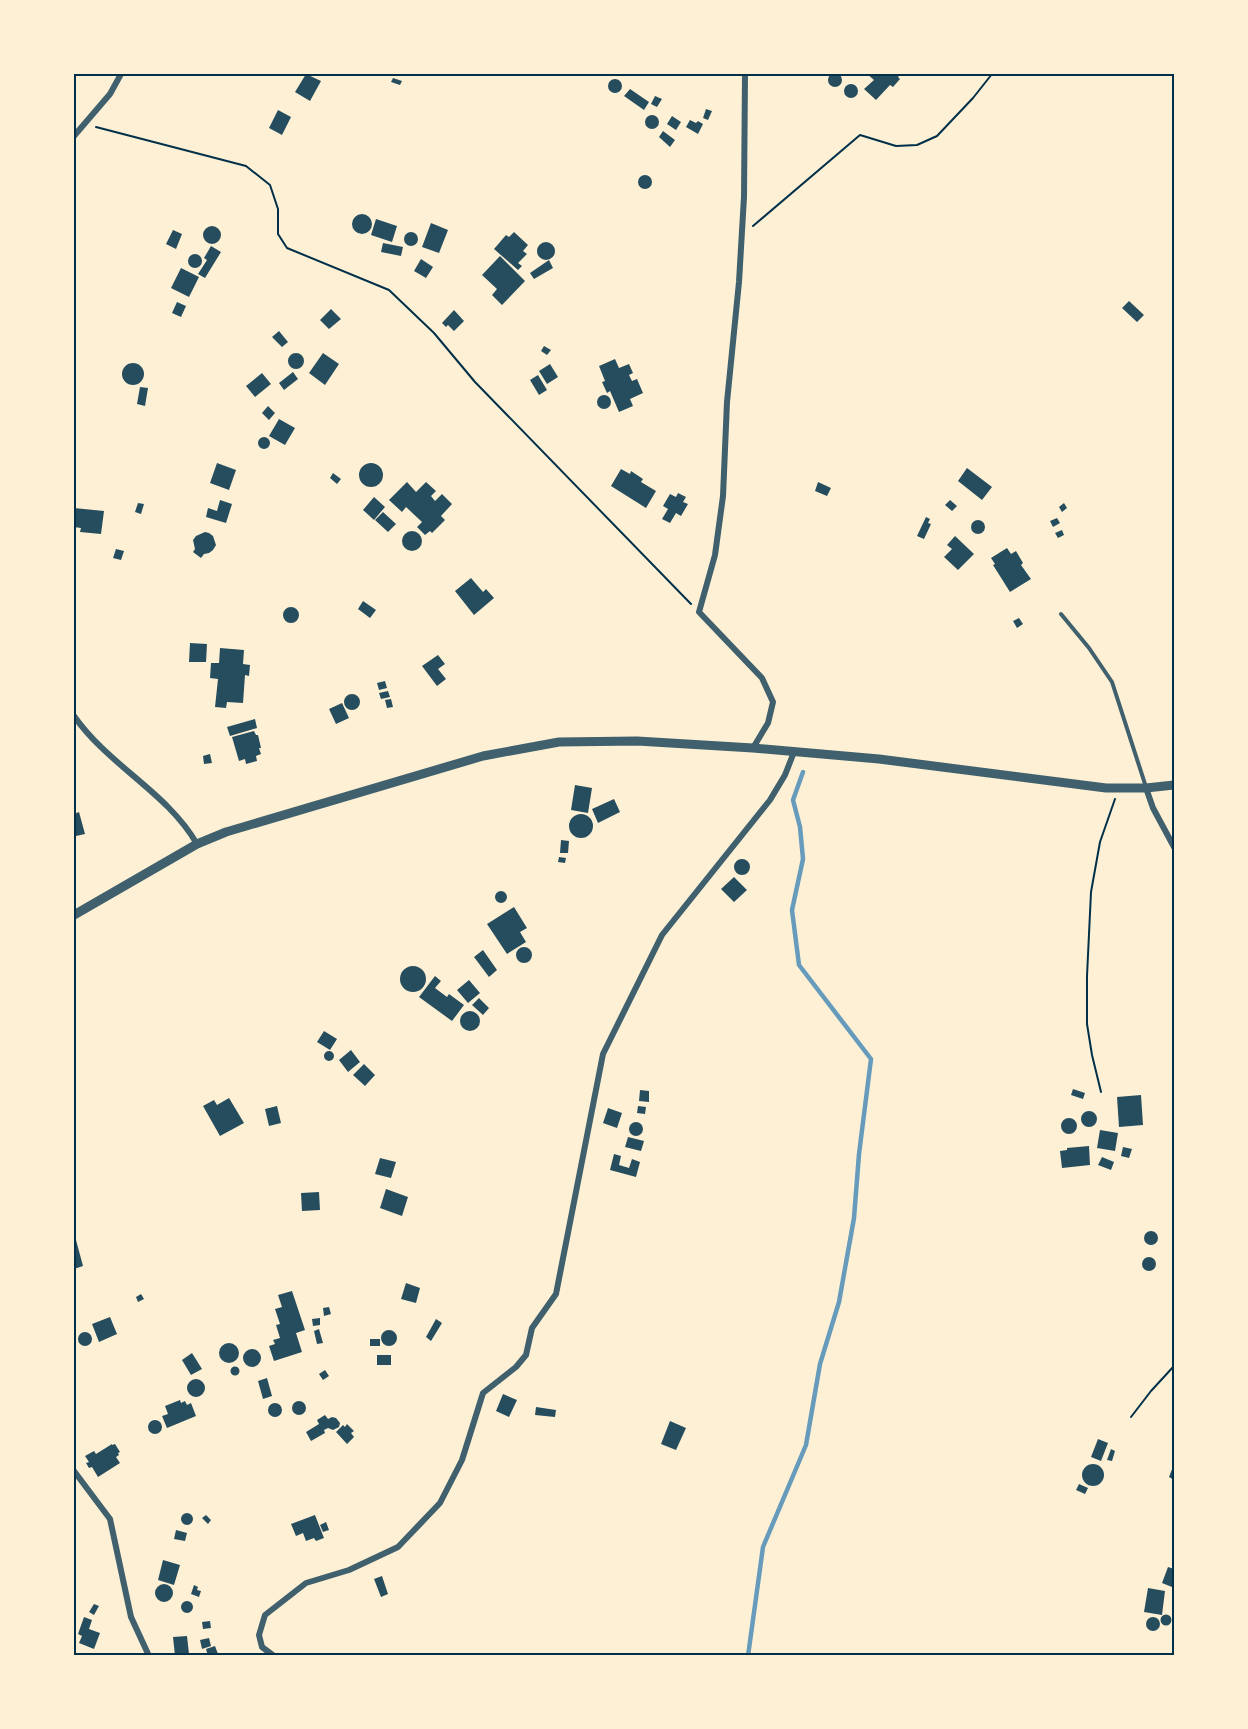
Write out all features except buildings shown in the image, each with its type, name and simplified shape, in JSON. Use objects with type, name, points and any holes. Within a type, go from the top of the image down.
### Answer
[{"type":"street","points":[[74,136],[110,94],[121,74]]},
{"type":"street","points":[[745,74],[744,197],[739,282],[726,402],[723,496],[715,555],[699,612],[762,678],[773,702],[768,723],[753,748]]},
{"type":"street","points":[[74,716],[106,753],[174,813],[190,831],[197,844]]},
{"type":"street","points":[[74,915],[197,844],[226,832],[483,756],[559,742],[637,741],[753,748],[879,759],[1106,788],[1174,785]]},
{"type":"street","points":[[273,1656],[262,1647],[259,1635],[265,1615],[306,1583],[349,1570],[398,1548],[440,1503],[462,1460],[483,1393],[516,1367],[526,1355],[532,1328],[556,1294],[603,1054],[662,935],[770,800],[785,775],[794,752]]},
{"type":"street","points":[[1146,788],[1153,808],[1174,847]]},
{"type":"street","points":[[74,1471],[110,1519],[131,1617],[149,1656]]},
{"type":"lane","points":[[1061,614],[1089,648],[1112,682],[1146,788]]},
{"type":"path","points":[[741,236],[860,135],[896,146],[917,145],[937,136],[992,74]]},
{"type":"path","points":[[85,124],[246,166],[270,185],[278,209],[278,234],[287,248],[389,290],[434,333],[475,382],[699,612]]},
{"type":"path","points":[[1101,1092],[1087,1024],[1091,892],[1100,842],[1119,788]]},
{"type":"path","points":[[1131,1417],[1174,1366]]},
{"type":"waterway","points":[[748,1656],[763,1547],[806,1445],[820,1364],[839,1302],[854,1218],[859,1154],[871,1059],[799,965],[792,910],[803,859],[800,827],[793,800],[803,772]]}]
